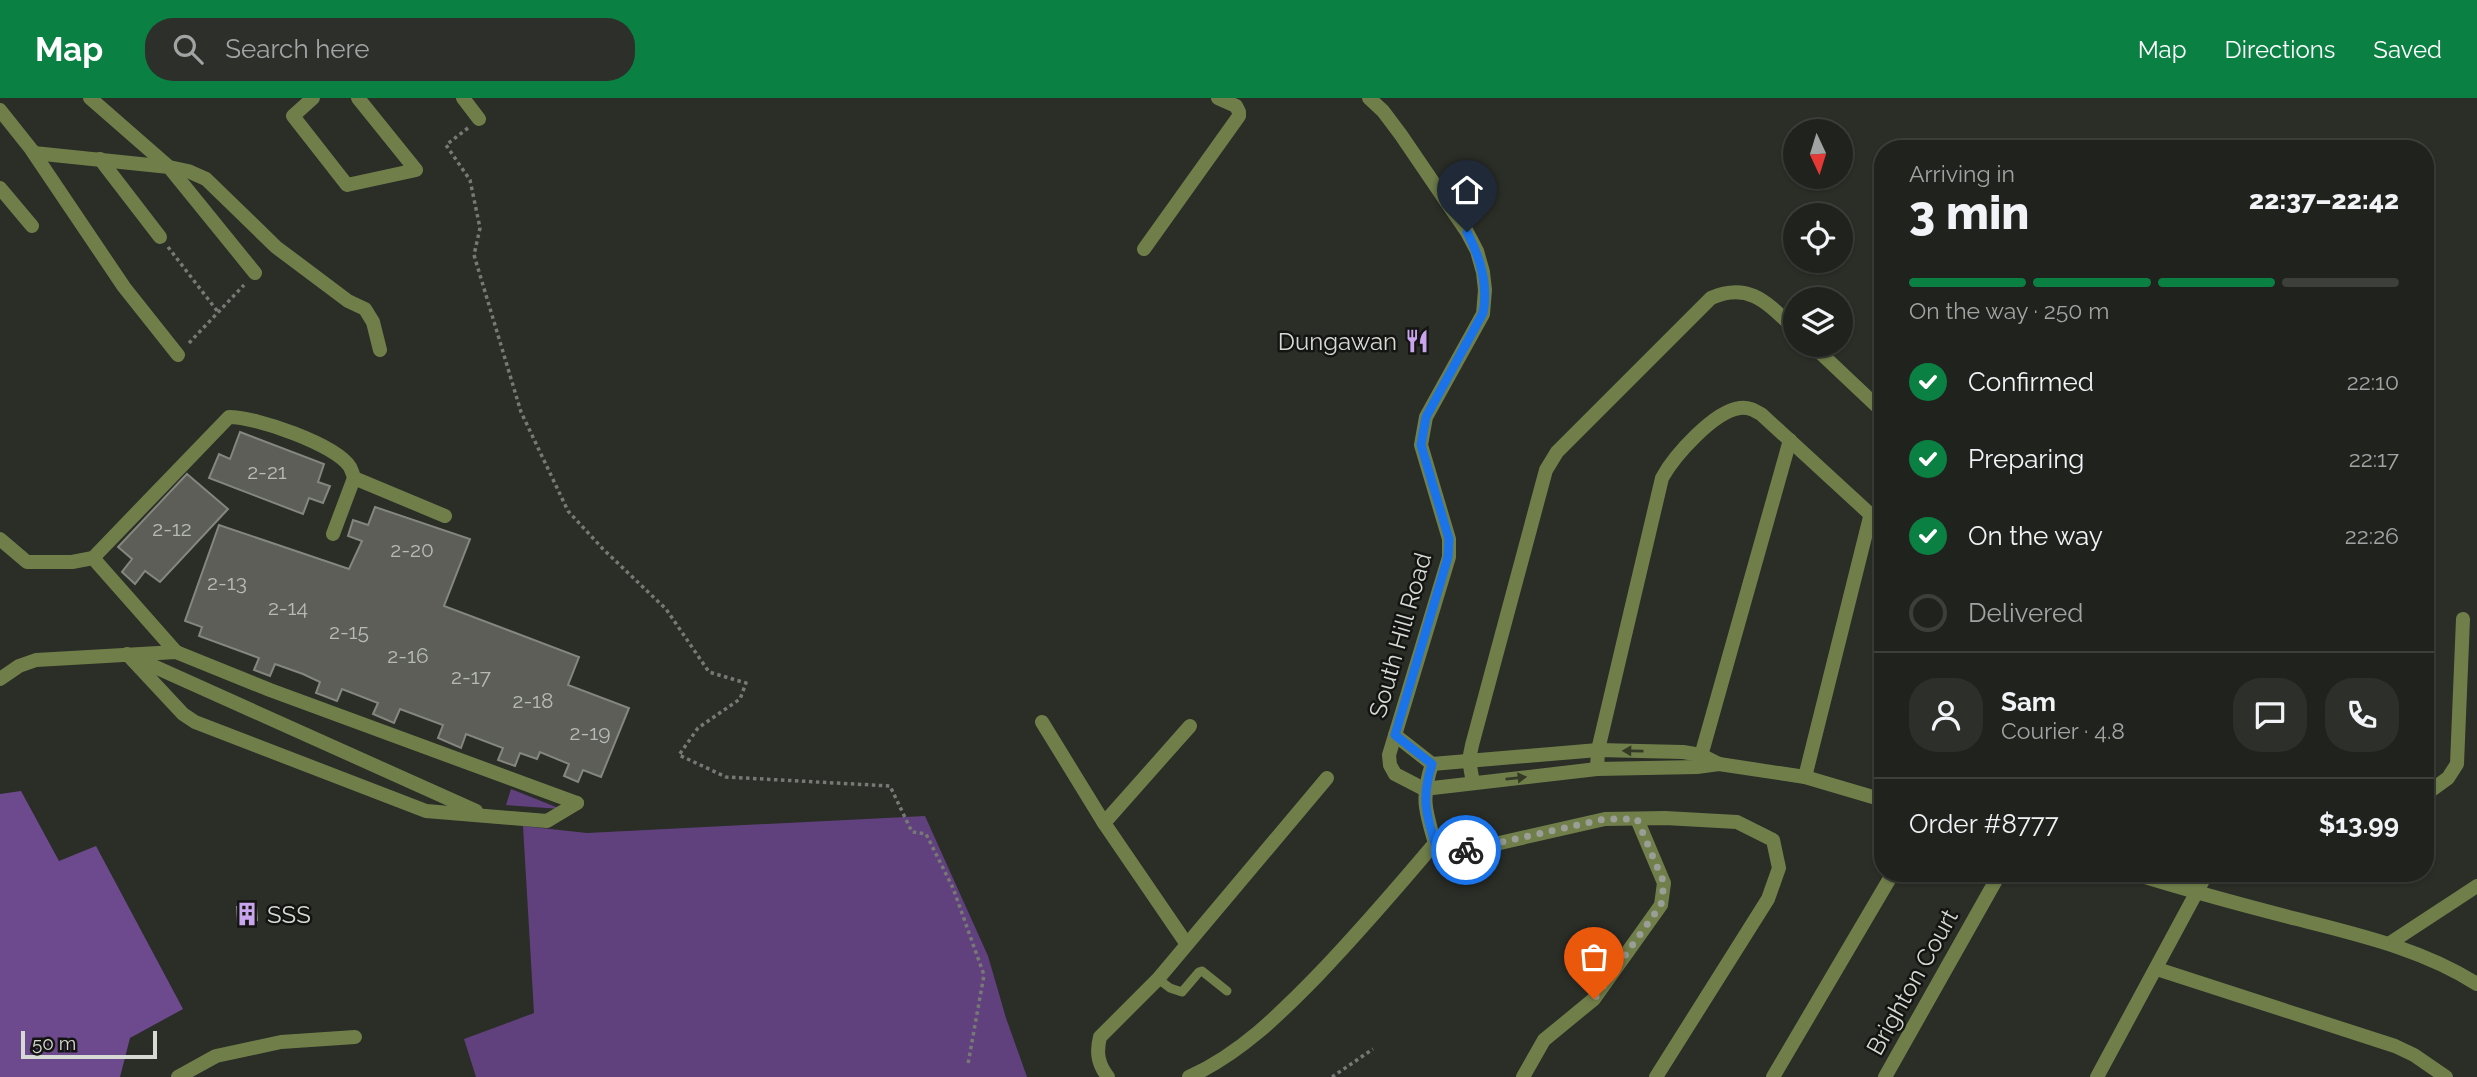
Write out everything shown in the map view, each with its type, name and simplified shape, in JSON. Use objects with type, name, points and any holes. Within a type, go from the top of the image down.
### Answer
[{"type":"street","points":[[90,98],[169,167],[255,273]]},
{"type":"street","points":[[313,98],[292,116],[347,185],[416,170],[358,98]]},
{"type":"street","points":[[463,98],[479,119]]},
{"type":"street","points":[[1144,249],[1239,116],[1236,106],[1218,98]]},
{"type":"street","name":"South Hill Road","points":[[1369,98],[1401,135],[1467,232],[1477,251],[1485,290],[1483,313],[1426,417],[1422,431],[1421,445],[1449,539],[1448,557],[1389,755],[1395,774],[1424,789]]},
{"type":"street","points":[[0,110],[34,153],[124,288],[178,355]]},
{"type":"street","points":[[34,153],[169,167],[206,179],[276,247],[348,300],[365,309],[373,322],[380,350]]},
{"type":"street","points":[[100,159],[160,237]]},
{"type":"street","points":[[0,188],[32,226]]},
{"type":"street","points":[[1473,783],[1469,760],[1546,470],[1557,452],[1711,298],[1726,291],[1741,291],[1772,307],[1783,318]]},
{"type":"street","points":[[1825,357],[1874,404]]},
{"type":"street","points":[[1597,769],[1598,750],[1662,478],[1667,468],[1709,425],[1737,408],[1750,408],[1761,414],[1874,516]]},
{"type":"street","points":[[0,539],[27,562],[72,562],[93,558],[229,417],[258,421],[326,448],[350,467],[354,478],[333,534]]},
{"type":"street","points":[[1699,761],[1790,440]]},
{"type":"street","points":[[354,478],[445,516]]},
{"type":"street","points":[[1805,777],[1871,513]]},
{"type":"street","points":[[93,558],[176,652]]},
{"type":"street","points":[[2434,788],[2448,778],[2456,764],[2463,619]]},
{"type":"street","points":[[0,679],[19,666],[36,660],[127,654],[176,652],[270,690],[577,803],[547,821],[426,811],[195,722],[183,714],[127,654]]},
{"type":"street","points":[[127,654],[486,816]]},
{"type":"street","points":[[1042,722],[1104,823],[1186,943]]},
{"type":"street","points":[[1104,823],[1191,726]]},
{"type":"street","name":"South Hill Road","points":[[1395,735],[1432,764]]},
{"type":"street","points":[[1656,1077],[1768,899],[1779,868],[1773,840],[1737,822],[1605,819],[1460,852],[1444,849],[1435,843],[1428,821],[1424,789],[1432,764],[1469,760],[1598,750],[1683,752],[1699,761]]},
{"type":"street","points":[[1424,789],[1597,769],[1699,761],[1805,777],[1874,797]]},
{"type":"street","points":[[1108,1077],[1098,1060],[1100,1037],[1158,979],[1327,778]]},
{"type":"street","points":[[1523,1077],[1544,1040],[1594,999],[1661,905],[1664,883],[1637,819]]},
{"type":"street","points":[[1189,1077],[1229,1055],[1284,1010],[1363,927],[1435,843]]},
{"type":"street","points":[[1773,1077],[1888,882]]},
{"type":"street","name":"Brighton Court","points":[[1885,1077],[1995,882]]},
{"type":"street","points":[[2161,882],[2390,943],[2457,971],[2477,984]]},
{"type":"street","points":[[2098,1077],[2202,882]]},
{"type":"street","points":[[2390,943],[2477,886]]},
{"type":"street","points":[[2157,969],[2395,1046],[2422,1059],[2446,1077]]},
{"type":"street","points":[[178,1077],[216,1056],[281,1042],[355,1037]]},
{"type":"lane","points":[[1158,979],[1170,988],[1182,992],[1202,971],[1227,991]]},
{"type":"path","points":[[479,119],[446,145],[470,180],[480,228],[474,255],[521,412],[568,511],[603,549],[666,609],[709,672],[746,683],[740,699],[698,728],[679,755],[726,777],[890,786],[912,832],[926,834],[937,855],[953,888],[984,975],[968,1064]]},
{"type":"path","points":[[160,237],[218,312]]},
{"type":"path","points":[[178,355],[255,273]]},
{"type":"path","points":[[1332,1077],[1373,1049]]},
{"type":"shaded area","points":[[511,789],[561,809],[506,805]]},
{"type":"shaded area","points":[[21,791],[59,861],[96,846],[183,1009],[130,1038],[120,1077],[0,1077],[0,794]]},
{"type":"shaded area","points":[[925,816],[988,956],[1027,1077],[476,1077],[464,1039],[534,1013],[523,826],[587,833]]},
{"type":"building","points":[[240,432],[324,464],[318,482],[330,486],[323,503],[309,498],[303,514],[209,478],[219,454],[230,459]]},
{"type":"building","points":[[187,474],[228,509],[160,582],[145,571],[135,584],[122,572],[132,559],[118,547]]},
{"type":"building","points":[[375,507],[470,539],[444,606],[579,657],[568,685],[629,708],[601,777],[583,770],[578,782],[564,776],[569,764],[540,752],[537,759],[520,753],[515,766],[498,760],[503,748],[466,734],[461,748],[438,738],[443,725],[400,709],[394,723],[373,714],[378,703],[342,689],[337,701],[316,693],[320,682],[303,674],[275,664],[270,676],[254,670],[259,658],[199,636],[202,627],[185,621],[219,525],[349,569],[362,541],[348,536],[353,520],[368,525]]},
{"type":"building","name":"SSS","points":[[256,906],[257,920],[238,922],[237,907]]},
{"type":"way so far","points":[[1466,850],[1605,819],[1637,819],[1664,883],[1661,905],[1594,999]]},
{"type":"place","name":"Dungawan","points":[[1417,341]]},
{"type":"place","name":"SSS","points":[[247,914]]},
{"type":"route","points":[[1466,850],[1451,851],[1435,843],[1428,821],[1424,789],[1432,764],[1395,735],[1448,557],[1449,539],[1421,445],[1422,431],[1426,417],[1483,313],[1485,303],[1483,272],[1477,251],[1467,232]]}]
